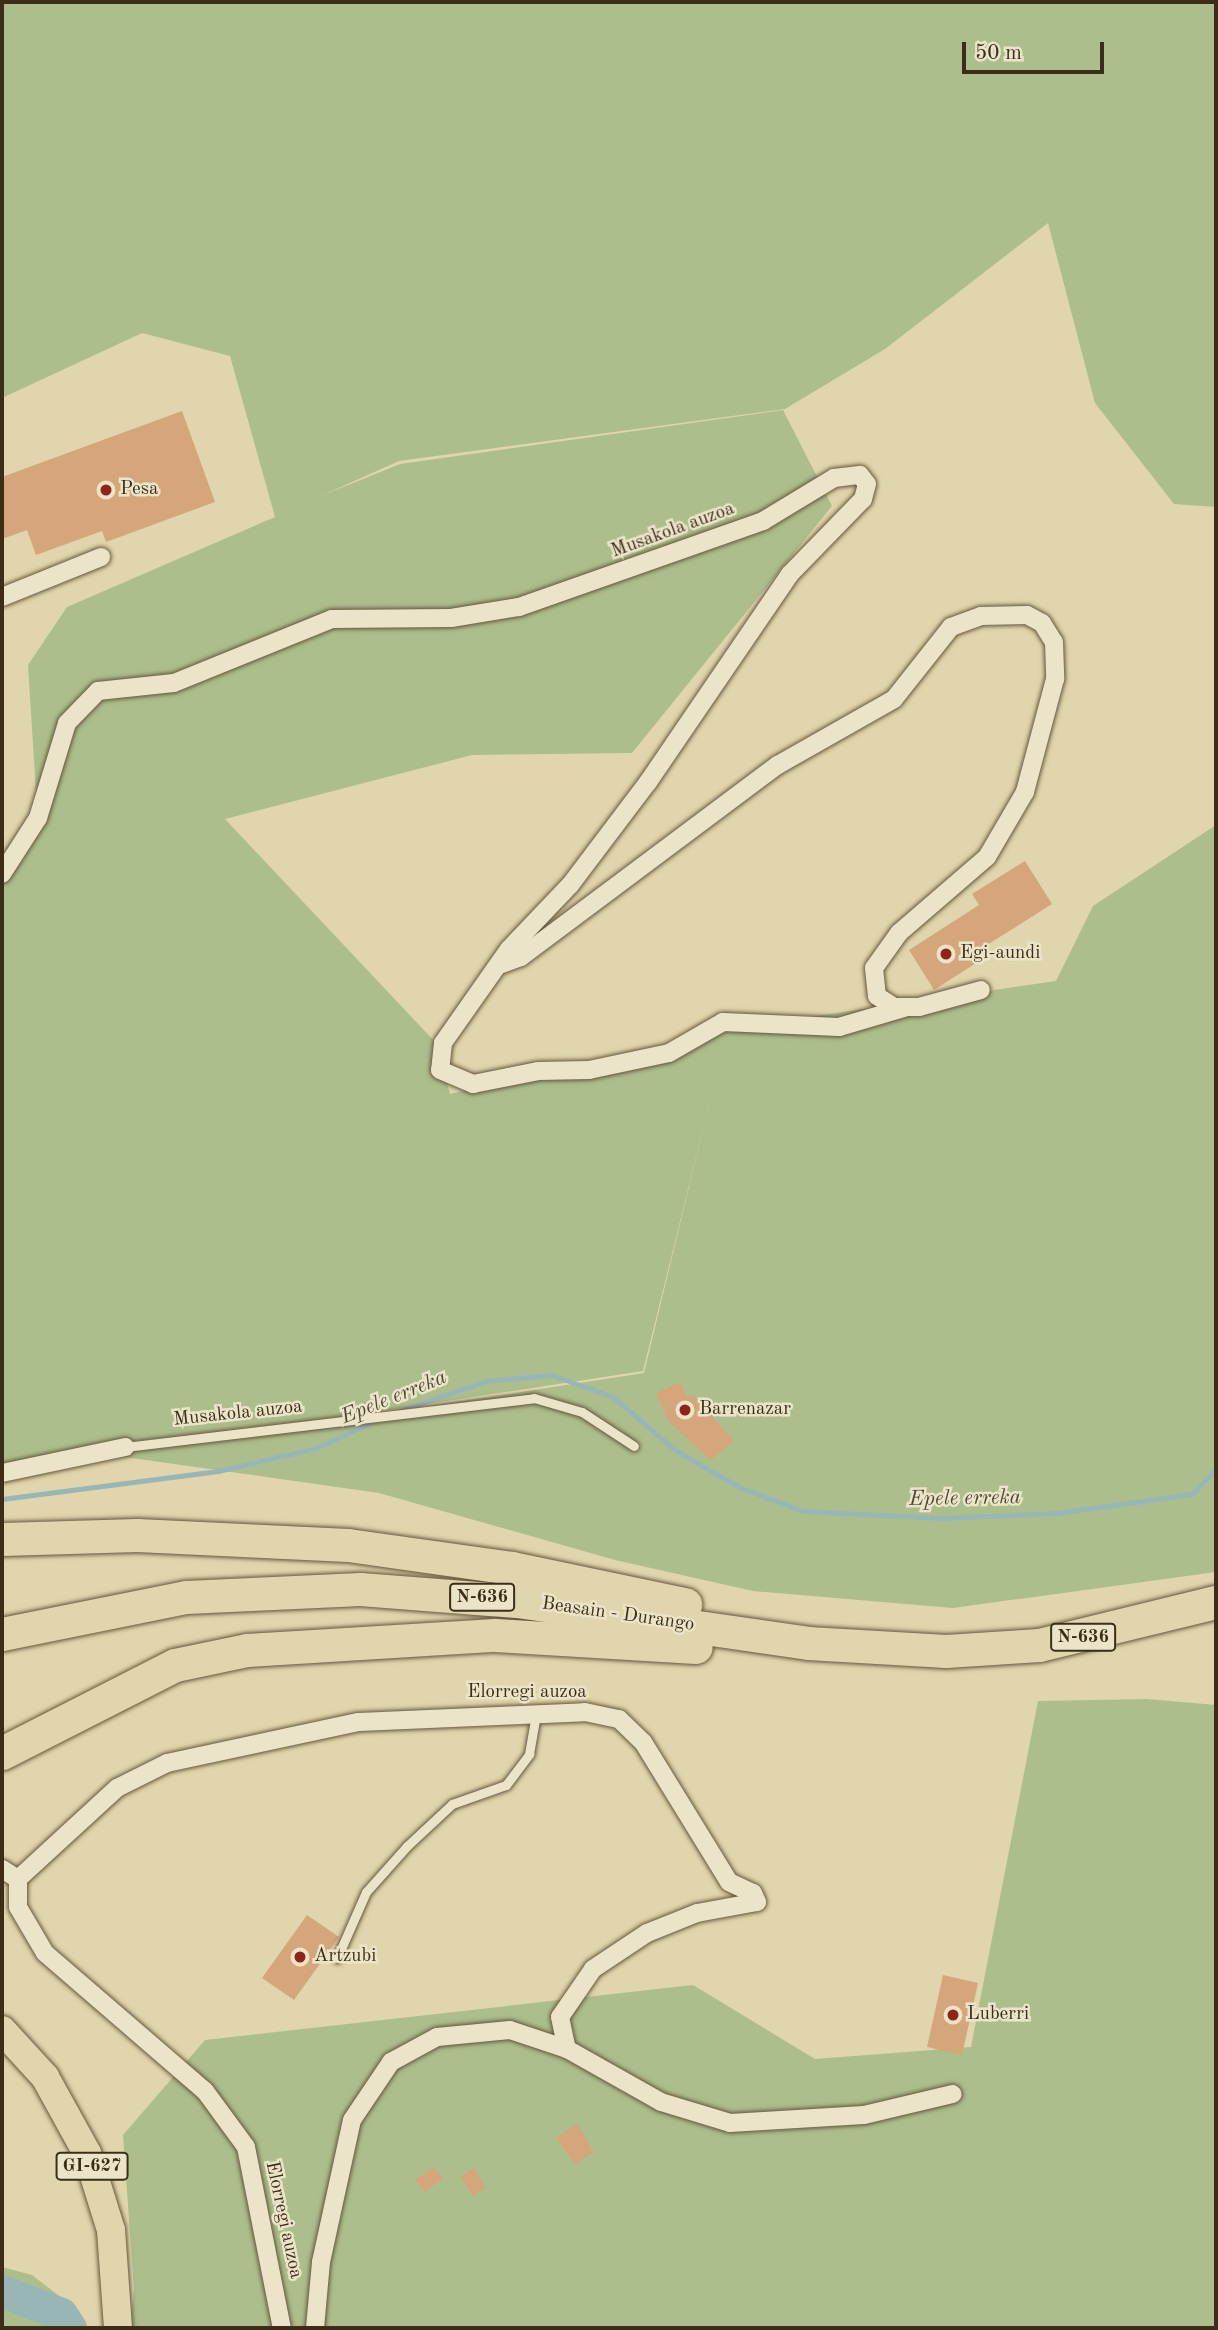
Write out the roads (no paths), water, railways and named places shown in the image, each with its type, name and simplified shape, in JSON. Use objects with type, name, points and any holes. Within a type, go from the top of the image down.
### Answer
[{"type":"highway","points":[[2,1539],[137,1535],[348,1545],[512,1568],[946,1651]]},
{"type":"highway","name":"Beasain - Durango","points":[[7,1634],[186,1597],[360,1589],[504,1599],[808,1643],[946,1651],[1039,1645],[1216,1602]]},
{"type":"highway","points":[[2,1753],[175,1665],[247,1650],[507,1635],[849,1661],[946,1651]]},
{"type":"main road","name":"GI-627","points":[[2,2030],[60,2099],[88,2153],[111,2230],[118,2328]]},
{"type":"street","name":"Musakola auzoa","points":[[2,874],[38,818],[67,723],[98,691],[177,682],[332,619],[451,618],[519,607],[763,522],[834,478],[864,478],[863,499],[790,574],[655,772],[499,965],[443,1042],[440,1070],[452,1080],[472,1084],[538,1071],[629,1065],[669,1053],[723,1023],[839,1027],[981,990]]},
{"type":"street","points":[[2,597],[101,557]]},
{"type":"street","name":"Musakola auzoa","points":[[499,965],[522,957],[799,751],[894,699],[951,626],[981,616],[1027,615],[1042,623],[1054,642],[1055,679],[1041,746],[1025,792],[987,857],[880,955],[877,996],[904,1008]]},
{"type":"street","name":"Musakola auzoa","points":[[2,1474],[125,1447]]},
{"type":"street","name":"Elorregi auzoa","points":[[282,2328],[246,2147],[205,2091],[45,1953],[18,1907],[18,1879],[117,1788],[167,1763],[359,1722],[585,1712],[619,1719],[643,1742],[729,1882],[752,1893],[757,1902],[696,1913],[647,1933],[593,1969],[560,2017],[567,2049]]},
{"type":"street","points":[[2,1869],[18,1879]]},
{"type":"street","name":"Elorregi auzoa","points":[[315,2328],[321,2262],[352,2120],[391,2062],[437,2037],[510,2030],[567,2049],[662,2102],[730,2123],[864,2115],[953,2094]]},
{"type":"lane","name":"Musakola auzoa","points":[[125,1447],[332,1426],[534,1398],[559,1401],[634,1446]]},
{"type":"lane","points":[[337,1958],[366,1892],[407,1846],[452,1804],[506,1785],[529,1754],[536,1716]]},
{"type":"waterway","name":"Epele erreka","points":[[393,1413],[486,1381],[552,1375],[613,1397],[675,1450],[739,1487],[803,1511],[940,1518],[1058,1513],[1192,1494],[1216,1469]]},
{"type":"waterway","name":"Epele erreka","points":[[2,1499],[218,1471],[316,1448],[377,1420]]},
{"type":"waterway","points":[[2,2291],[61,2314],[70,2328]]},
{"type":"place","name":"Pesa","points":[[106,490]]},
{"type":"place","name":"Egi-aundi","points":[[946,954]]},
{"type":"place","name":"Barrenazar","points":[[685,1410]]},
{"type":"place","name":"Artzubi","points":[[300,1957]]},
{"type":"place","name":"Luberri","points":[[953,2015]]}]
